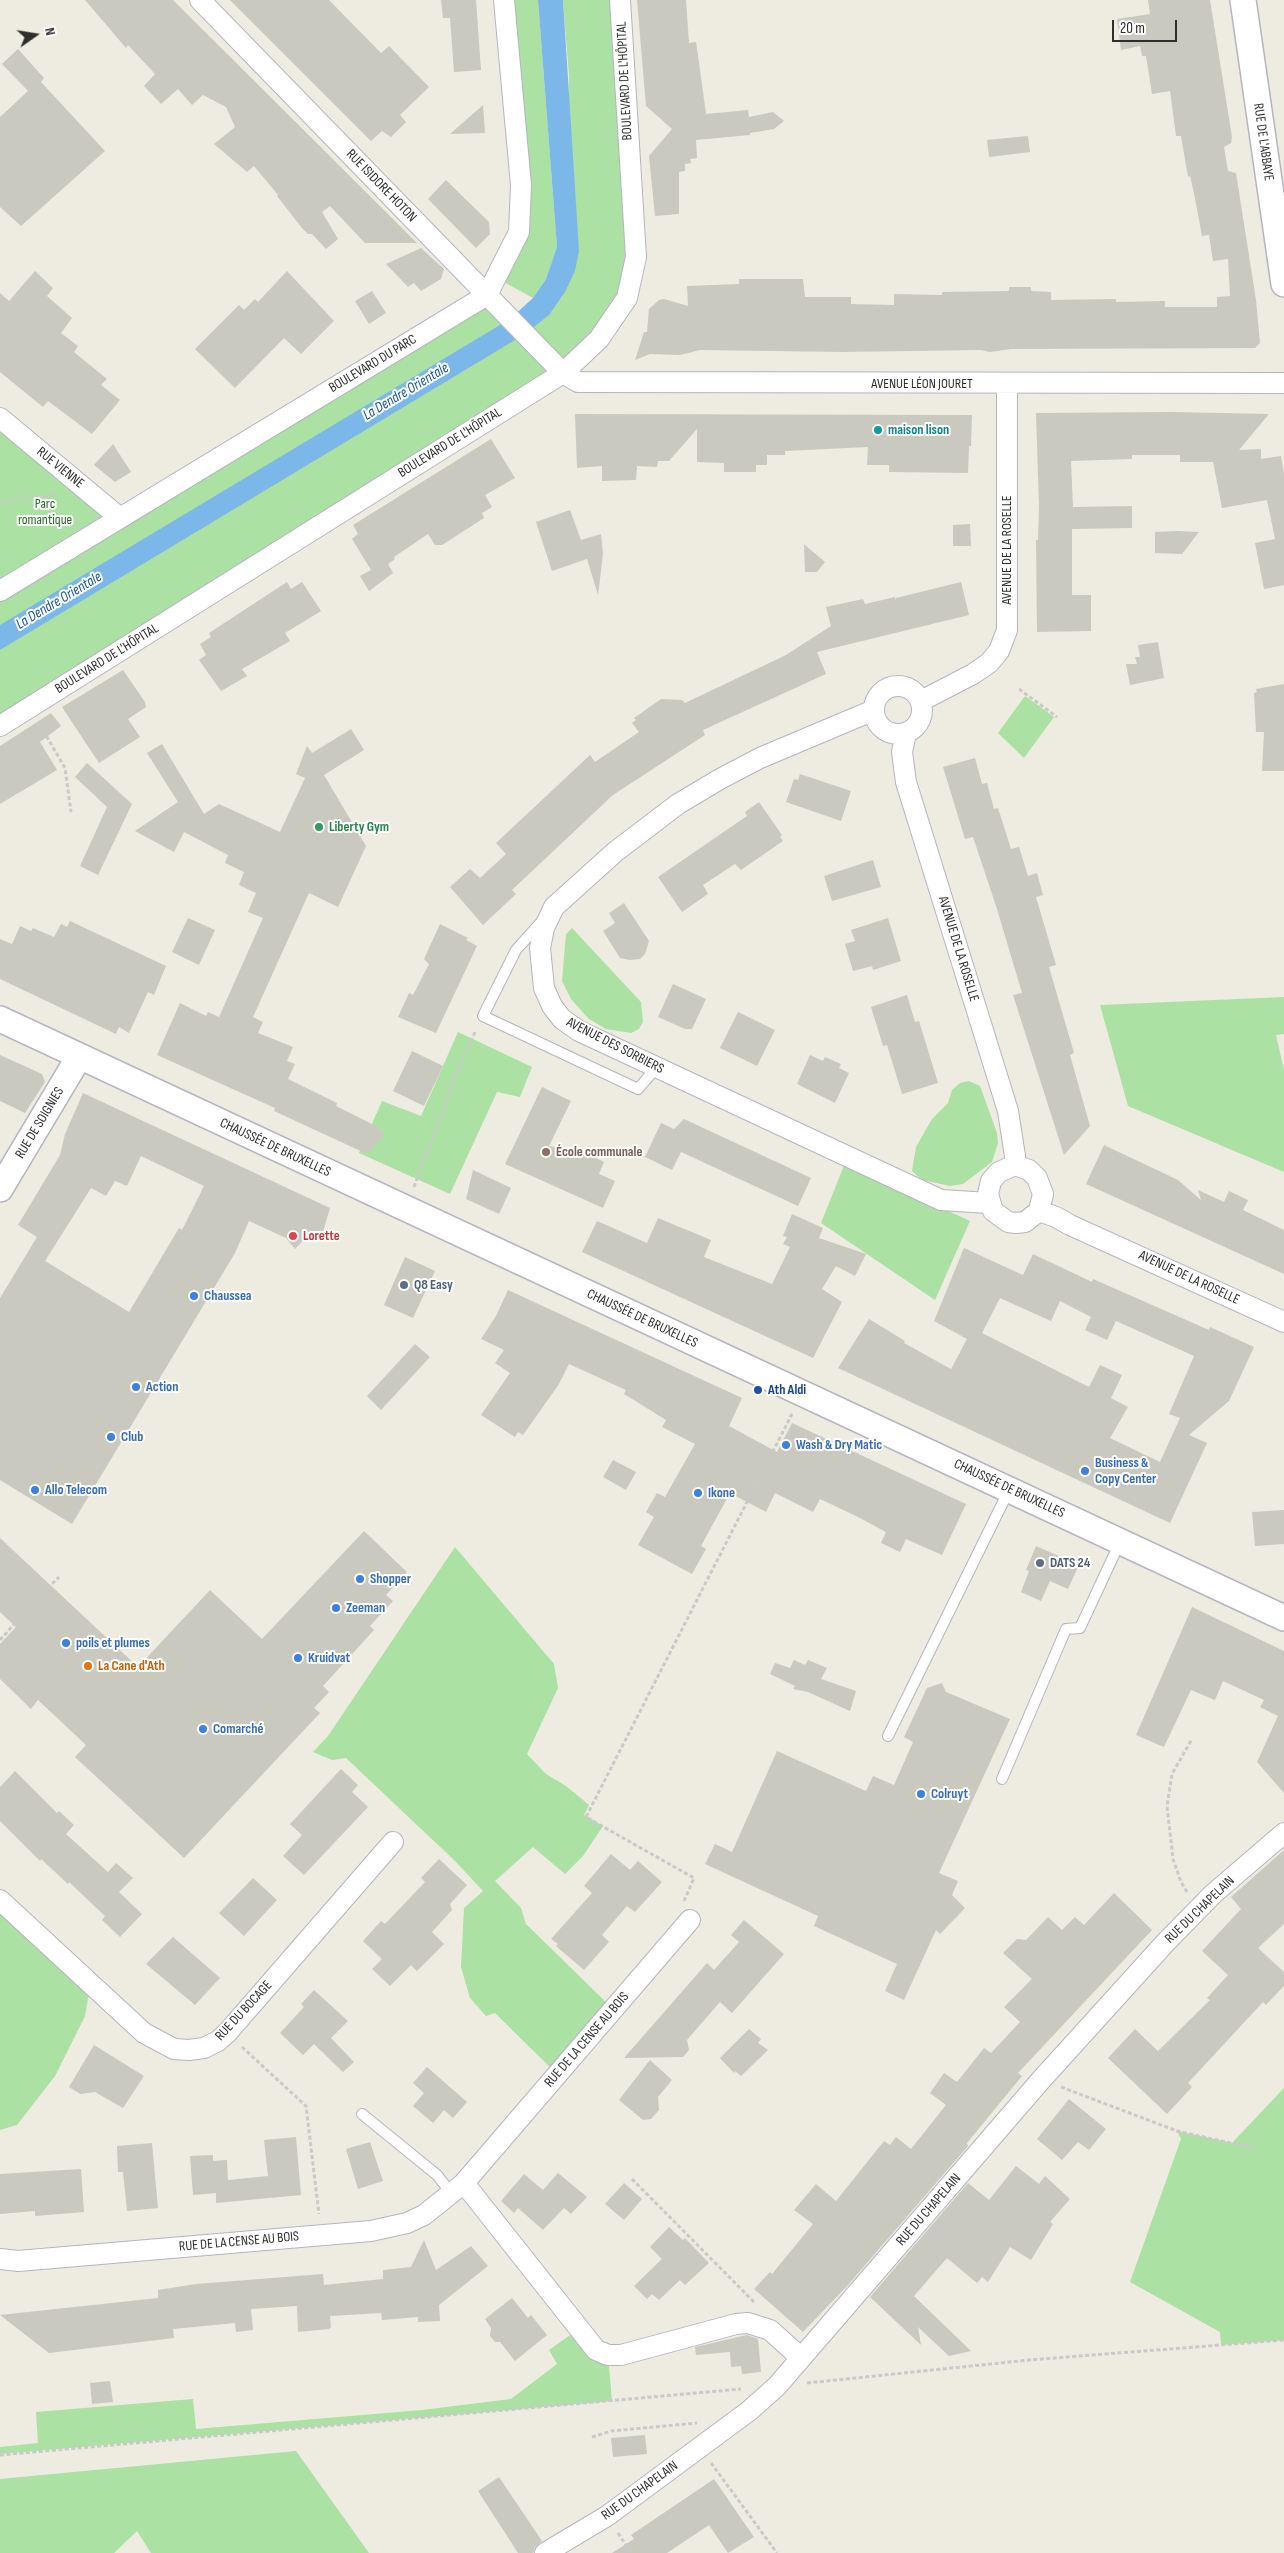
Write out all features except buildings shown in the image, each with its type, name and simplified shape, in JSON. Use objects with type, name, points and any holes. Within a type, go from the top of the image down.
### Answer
[{"type":"street","name":"RUE ISIDORE HOTON","points":[[200,0],[563,372]]},
{"type":"street","points":[[487,295],[519,232],[521,184],[504,0]]},
{"type":"street","name":"BOULEVARD DE L'HÔPITAL","points":[[0,726],[563,372],[598,339],[627,298],[636,258],[620,0]]},
{"type":"street","name":"RUE DE L'ABBAYE","points":[[1243,0],[1284,284]]},
{"type":"street","name":"BOULEVARD DU PARC","points":[[0,591],[487,295]]},
{"type":"street","name":"AVENUE LÉON JOURET","points":[[563,372],[578,382],[1284,383]]},
{"type":"street","name":"AVENUE DE LA ROSELLE","points":[[921,701],[973,674],[989,663],[999,651],[1008,630],[1008,384]]},
{"type":"street","name":"RUE VIENNE","points":[[0,418],[120,518]]},
{"type":"street","points":[[890,686],[906,686],[912,689],[921,701],[922,717],[913,729],[906,733],[898,734],[884,730],[875,717],[874,710],[878,695],[890,686]]},
{"type":"street","name":"AVENUE DES SORBIERS","points":[[874,710],[760,758],[678,804],[615,852],[554,906],[544,928],[540,948],[544,988],[552,1006],[562,1019],[580,1031],[656,1068],[941,1200],[990,1203]]},
{"type":"street","name":"AVENUE DE LA ROSELLE","points":[[906,733],[902,752],[906,782],[1008,1111],[1015,1165]]},
{"type":"street","name":"CHAUSSÉE DE BRUXELLES","points":[[0,1019],[1284,1618]]},
{"type":"street","name":"RUE DE SOIGNIES","points":[[0,1189],[79,1057]]},
{"type":"street","points":[[1015,1165],[1030,1170],[1037,1178],[1043,1194],[1040,1211],[1025,1222],[1008,1222],[993,1211],[988,1194],[991,1181],[999,1172],[1015,1165]]},
{"type":"street","name":"AVENUE DE LA ROSELLE","points":[[1040,1211],[1284,1322]]},
{"type":"street","name":"RUE DU CHAPELAIN","points":[[545,2553],[607,2516],[749,2411],[777,2386],[800,2357],[1041,2080],[1202,1907],[1284,1833]]},
{"type":"street","name":"RUE DU BOCAGE","points":[[0,1900],[144,2033],[157,2042],[174,2049],[204,2048],[218,2041],[227,2033],[393,1842]]},
{"type":"street","name":"RUE DE LA CENSE AU BOIS","points":[[0,2260],[18,2261],[371,2231],[407,2223],[424,2216],[457,2188],[690,1920]]},
{"type":"street","points":[[457,2188],[596,2350],[608,2355],[621,2355],[736,2324],[748,2323],[770,2330],[800,2357]]},
{"type":"lane","points":[[554,906],[516,950],[483,1016],[638,1089],[656,1068]]},
{"type":"lane","points":[[888,1736],[1010,1489]]},
{"type":"lane","points":[[1002,1779],[1066,1629],[1080,1628],[1121,1541]]},
{"type":"lane","points":[[362,2114],[437,2175],[457,2188]]},
{"type":"path","points":[[0,502],[47,496],[79,483]]},
{"type":"path","points":[[1019,689],[1057,717]]},
{"type":"path","points":[[30,707],[65,768],[71,812]]},
{"type":"path","points":[[406,1208],[462,1061],[483,1016]]},
{"type":"path","points":[[690,1920],[679,1910],[694,1878],[586,1816],[802,1394]]},
{"type":"path","points":[[44,1593],[58,1578]]},
{"type":"path","points":[[0,1640],[18,1620]]},
{"type":"path","points":[[1192,1739],[1172,1774],[1167,1806],[1170,1843],[1180,1882],[1202,1907]]},
{"type":"path","points":[[227,2033],[306,2106],[322,2236]]},
{"type":"path","points":[[1041,2080],[1177,2131],[1258,2149]]},
{"type":"path","points":[[632,2179],[763,2312],[770,2330]]},
{"type":"path","points":[[0,2455],[777,2386],[1020,2361],[1284,2340]]},
{"type":"path","points":[[592,2437],[610,2431],[699,2423]]},
{"type":"path","points":[[700,2448],[777,2553]]},
{"type":"green space","points":[[510,0],[538,0],[557,247],[546,279],[533,298],[502,281],[525,236]]},
{"type":"green space","name":"Parc romantique","points":[[563,0],[620,0],[636,257],[599,339],[0,726],[0,418],[120,518],[487,295],[510,319],[565,292],[569,76]]},
{"type":"green space","points":[[1025,696],[1054,717],[1024,758],[998,733]]},
{"type":"green space","points":[[572,928],[641,1002],[643,1022],[639,1029],[631,1033],[606,1029],[589,1019],[571,999],[562,981],[566,934]]},
{"type":"green space","points":[[1284,997],[1284,1034],[1276,1035],[1284,1070],[1284,1172],[1128,1106],[1100,1005]]},
{"type":"green space","points":[[458,1032],[532,1067],[520,1097],[497,1092],[450,1194],[359,1153],[382,1101],[421,1116]]},
{"type":"green space","points":[[969,1081],[980,1086],[997,1133],[998,1143],[992,1162],[963,1184],[950,1186],[922,1180],[912,1171],[916,1147],[932,1119],[948,1103],[952,1090],[960,1083]]},
{"type":"green space","points":[[845,1163],[970,1221],[935,1300],[821,1223]]},
{"type":"green space","points":[[455,1547],[554,1664],[558,1688],[527,1754],[546,1774],[566,1786],[589,1805],[584,1815],[603,1826],[583,1856],[565,1874],[533,1847],[495,1881],[521,1908],[526,1924],[613,2009],[557,2074],[495,2013],[486,2016],[470,1998],[461,1967],[464,1908],[483,1891],[454,1860],[346,1758],[332,1760],[313,1752],[328,1736]]},
{"type":"green space","points":[[0,1901],[89,1993],[85,2016],[55,2076],[17,2125],[0,2130]]},
{"type":"green space","points":[[1284,2088],[1284,2340],[1221,2345],[1220,2332],[1130,2282],[1181,2139],[1177,2131],[1232,2143]]},
{"type":"green space","points":[[579,2329],[608,2355],[612,2401],[0,2454],[0,2447],[38,2443],[36,2412],[193,2399],[196,2429],[422,2410],[511,2399],[557,2364],[549,2350]]},
{"type":"green space","points":[[296,2451],[369,2553],[151,2553],[137,2531],[114,2553],[0,2553],[0,2479]]},
{"type":"water","name":"La Dendre Orientale","points":[[538,0],[563,0],[579,251],[575,271],[565,292],[549,315],[525,334],[0,650],[0,625],[510,319],[533,298],[546,279],[557,247]]},
{"type":"place","name":"maison lison","points":[[878,430]]},
{"type":"place","name":"Liberty Gym","points":[[319,827]]},
{"type":"place","name":"École communale","points":[[546,1152]]},
{"type":"place","name":"Lorette","points":[[293,1236]]},
{"type":"place","name":"Q8 Easy","points":[[404,1285]]},
{"type":"place","name":"Chaussea","points":[[194,1296]]},
{"type":"place","name":"Action","points":[[136,1387]]},
{"type":"place","name":"Ath Aldi","points":[[758,1390]]},
{"type":"place","name":"Club","points":[[111,1437]]},
{"type":"place","name":"Wash & Dry Matic","points":[[786,1445]]},
{"type":"place","name":"Business & Copy Center","points":[[1085,1471]]},
{"type":"place","name":"Allo Telecom","points":[[35,1490]]},
{"type":"place","name":"Ikone","points":[[698,1493]]},
{"type":"place","name":"DATS 24","points":[[1040,1563]]},
{"type":"place","name":"Shopper","points":[[360,1579]]},
{"type":"place","name":"Zeeman","points":[[336,1608]]},
{"type":"place","name":"poils et plumes","points":[[66,1643]]},
{"type":"place","name":"Kruidvat","points":[[298,1658]]},
{"type":"place","name":"La Cane d'Ath","points":[[88,1666]]},
{"type":"place","name":"Comarché","points":[[203,1729]]},
{"type":"place","name":"Colruyt","points":[[921,1794]]}]
